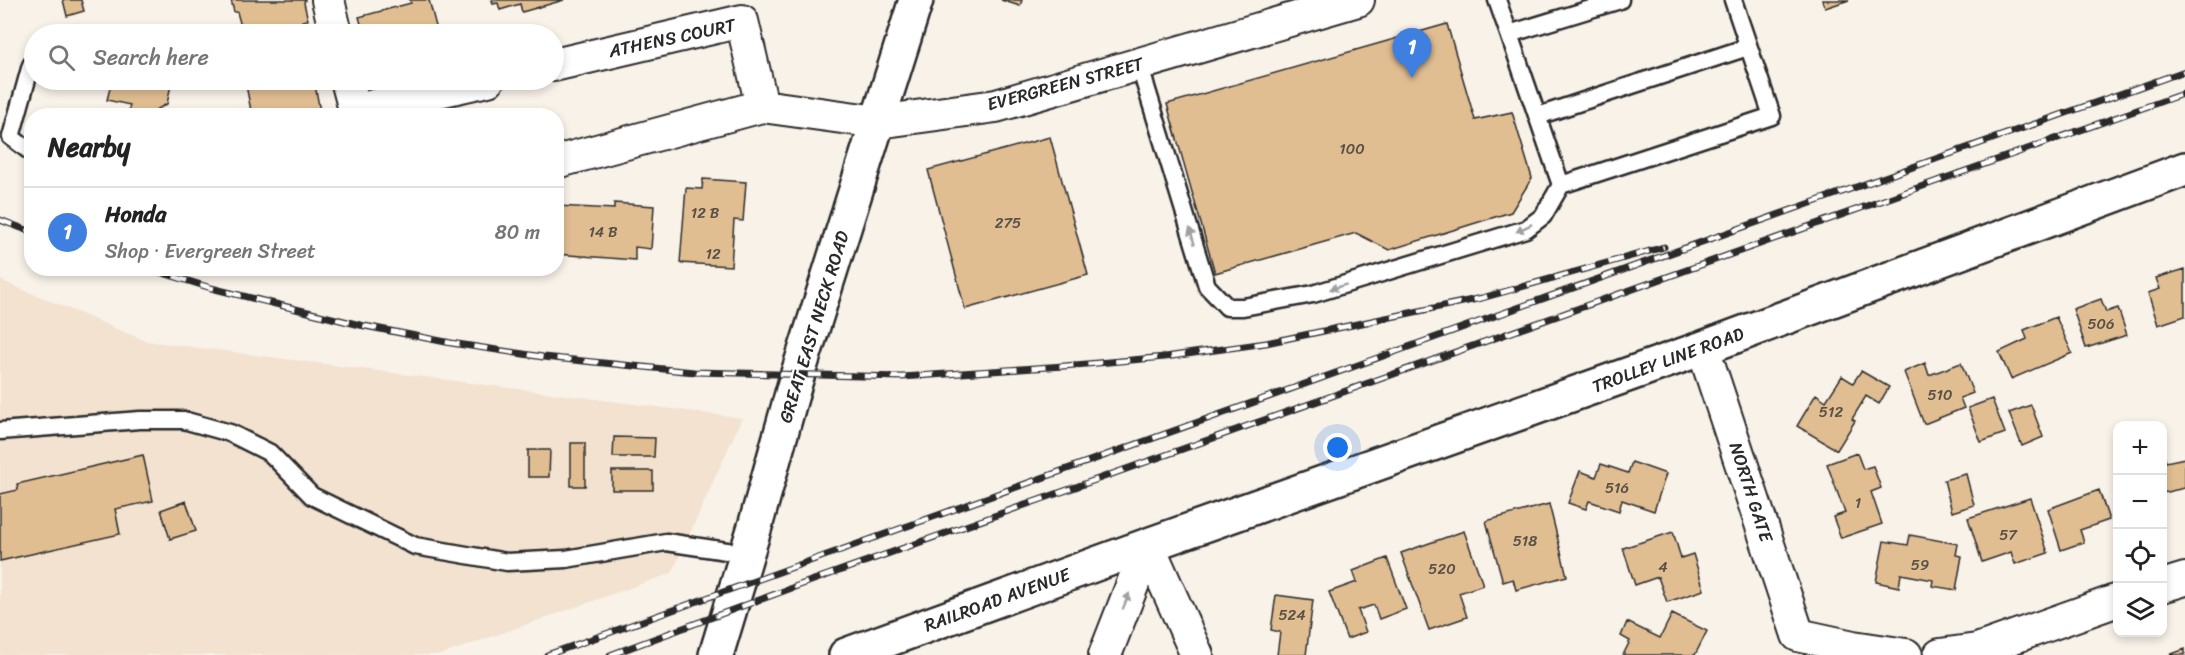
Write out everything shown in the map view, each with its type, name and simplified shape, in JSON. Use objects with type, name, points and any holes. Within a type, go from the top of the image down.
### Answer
[{"type":"main road","name":"GREAT EAST NECK ROAD","points":[[716,655],[795,383],[916,0]]},
{"type":"main road","name":"TROLLEY LINE ROAD","points":[[1149,545],[1703,348],[2185,169]]},
{"type":"main road","name":"RAILROAD AVENUE","points":[[846,655],[1149,545]]},
{"type":"street","points":[[328,0],[334,24]]},
{"type":"street","name":"EVERGREEN STREET","points":[[564,160],[762,106],[878,122],[996,106],[1139,64],[1310,7],[1358,0]]},
{"type":"street","name":"ATHENS COURT","points":[[564,62],[742,21],[762,106]]},
{"type":"street","points":[[349,90],[354,108]]},
{"type":"street","points":[[375,108],[448,90]]},
{"type":"street","name":"NORTH GATE","points":[[1703,348],[1791,645]]},
{"type":"street","points":[[1105,655],[1149,545]]},
{"type":"street","points":[[1149,545],[1197,655]]},
{"type":"street","points":[[2167,585],[2185,579]]},
{"type":"street","points":[[1940,655],[1977,650],[2113,602]]},
{"type":"street","points":[[1791,645],[1852,647],[1906,655]]},
{"type":"lane","points":[[1497,0],[1561,185]]},
{"type":"lane","points":[[1509,33],[1620,0]]},
{"type":"lane","points":[[1139,64],[1207,285],[1227,307],[1243,307],[1313,294],[1526,229],[1543,216],[1561,185],[1772,116],[1733,0]]},
{"type":"lane","points":[[1538,116],[1748,47]]},
{"type":"lane","points":[[24,147],[11,136],[25,90]]},
{"type":"lane","points":[[0,431],[140,420],[183,420],[230,434],[270,453],[312,496],[415,546],[507,562],[566,559],[666,542],[747,554]]},
{"type":"shaded area","points":[[0,280],[146,341],[742,418],[672,573],[440,655],[0,655]]},
{"type":"building","points":[[63,0],[81,0],[84,11],[67,16]]},
{"type":"building","points":[[231,0],[305,0],[308,20],[302,21],[303,24],[240,24],[237,12],[234,12]]},
{"type":"building","points":[[410,0],[429,0],[435,24],[361,24],[359,17],[411,3]]},
{"type":"building","points":[[492,0],[564,0],[522,12],[520,4],[500,10],[498,3],[493,4]]},
{"type":"building","points":[[1001,0],[1022,0],[1020,6]]},
{"type":"building","points":[[1822,0],[1849,0],[1825,8]]},
{"type":"building","points":[[1447,24],[1475,120],[1512,112],[1532,178],[1511,212],[1389,250],[1356,233],[1215,273],[1167,104]]},
{"type":"building","points":[[110,90],[170,90],[167,104],[160,108],[129,108],[130,105],[107,100]]},
{"type":"building","points":[[247,90],[316,90],[319,108],[250,108]]},
{"type":"building","points":[[1050,137],[1088,275],[965,309],[928,170]]},
{"type":"building","points":[[703,179],[746,182],[743,221],[734,220],[731,266],[680,263],[686,188],[702,189]]},
{"type":"building","points":[[614,203],[654,206],[651,249],[635,247],[635,260],[564,255],[564,206],[614,209]]},
{"type":"building","points":[[2185,269],[2185,316],[2158,325],[2148,293],[2160,289],[2156,278]]},
{"type":"building","points":[[2101,299],[2106,312],[2118,308],[2127,335],[2086,348],[2073,309]]},
{"type":"building","points":[[2056,317],[2072,353],[2011,379],[1999,352],[2027,339],[2024,330]]},
{"type":"building","points":[[1925,363],[1929,375],[1961,363],[1973,393],[1960,398],[1964,408],[1924,424],[1904,372]]},
{"type":"building","points":[[1861,371],[1889,387],[1879,404],[1866,396],[1852,419],[1855,421],[1837,450],[1797,426],[1816,394],[1826,401],[1842,376],[1853,383]]},
{"type":"building","points":[[1992,399],[2005,433],[1981,442],[1968,408]]},
{"type":"building","points":[[2031,405],[2043,437],[2022,446],[2009,413]]},
{"type":"building","points":[[614,437],[655,438],[654,457],[613,457]]},
{"type":"building","points":[[571,443],[585,443],[585,486],[571,486]]},
{"type":"building","points":[[528,450],[550,450],[549,477],[528,477]]},
{"type":"building","points":[[1857,453],[1863,469],[1873,466],[1881,488],[1871,492],[1882,524],[1841,538],[1833,517],[1845,513],[1827,464]]},
{"type":"building","points":[[143,455],[153,501],[115,509],[120,534],[0,561],[0,494],[18,490],[17,484]]},
{"type":"building","points":[[2185,458],[2185,488],[2167,492],[2167,462]]},
{"type":"building","points":[[1632,462],[1666,474],[1654,511],[1622,500],[1619,511],[1589,501],[1586,509],[1568,503],[1580,471],[1596,477],[1601,464],[1628,473]]},
{"type":"building","points":[[612,471],[653,471],[653,490],[612,490]]},
{"type":"building","points":[[1966,474],[1974,505],[1952,512],[1944,480]]},
{"type":"building","points":[[2099,490],[2109,520],[2080,530],[2084,542],[2061,550],[2048,509]]},
{"type":"building","points":[[2030,498],[2048,553],[2015,564],[2011,552],[1982,562],[1968,518]]},
{"type":"building","points":[[186,501],[196,531],[170,539],[161,510]]},
{"type":"building","points":[[1549,504],[1567,576],[1516,590],[1513,579],[1503,582],[1486,521]]},
{"type":"building","points":[[1464,531],[1483,585],[1459,593],[1467,617],[1429,630],[1401,553]]},
{"type":"building","points":[[1673,532],[1681,558],[1693,554],[1704,590],[1667,602],[1658,577],[1635,585],[1623,548]]},
{"type":"building","points":[[1910,535],[1958,544],[1956,555],[1962,556],[1956,590],[1932,586],[1933,580],[1901,574],[1899,587],[1876,582],[1884,541],[1908,545]]},
{"type":"building","points":[[1387,558],[1406,609],[1379,619],[1374,605],[1358,610],[1366,632],[1347,639],[1329,592],[1357,582],[1353,571]]},
{"type":"building","points":[[1276,595],[1313,600],[1306,655],[1277,655],[1280,632],[1271,630]]},
{"type":"building","points":[[1672,614],[1707,631],[1695,655],[1623,655],[1630,641],[1621,636],[1627,622],[1660,638]]},
{"type":"building","points":[[2185,649],[2185,655],[2169,655]]},
{"type":"railway","points":[[547,655],[2185,71]]},
{"type":"railway","points":[[610,655],[808,582],[2185,93]]},
{"type":"railway","points":[[0,220],[24,229]]},
{"type":"railway","points":[[173,276],[211,288],[360,325],[451,343],[543,357],[694,372],[902,377],[1165,357],[1266,343],[1482,298],[1664,247]]},
{"type":"place","name":"Honda","points":[[1412,78]]}]
